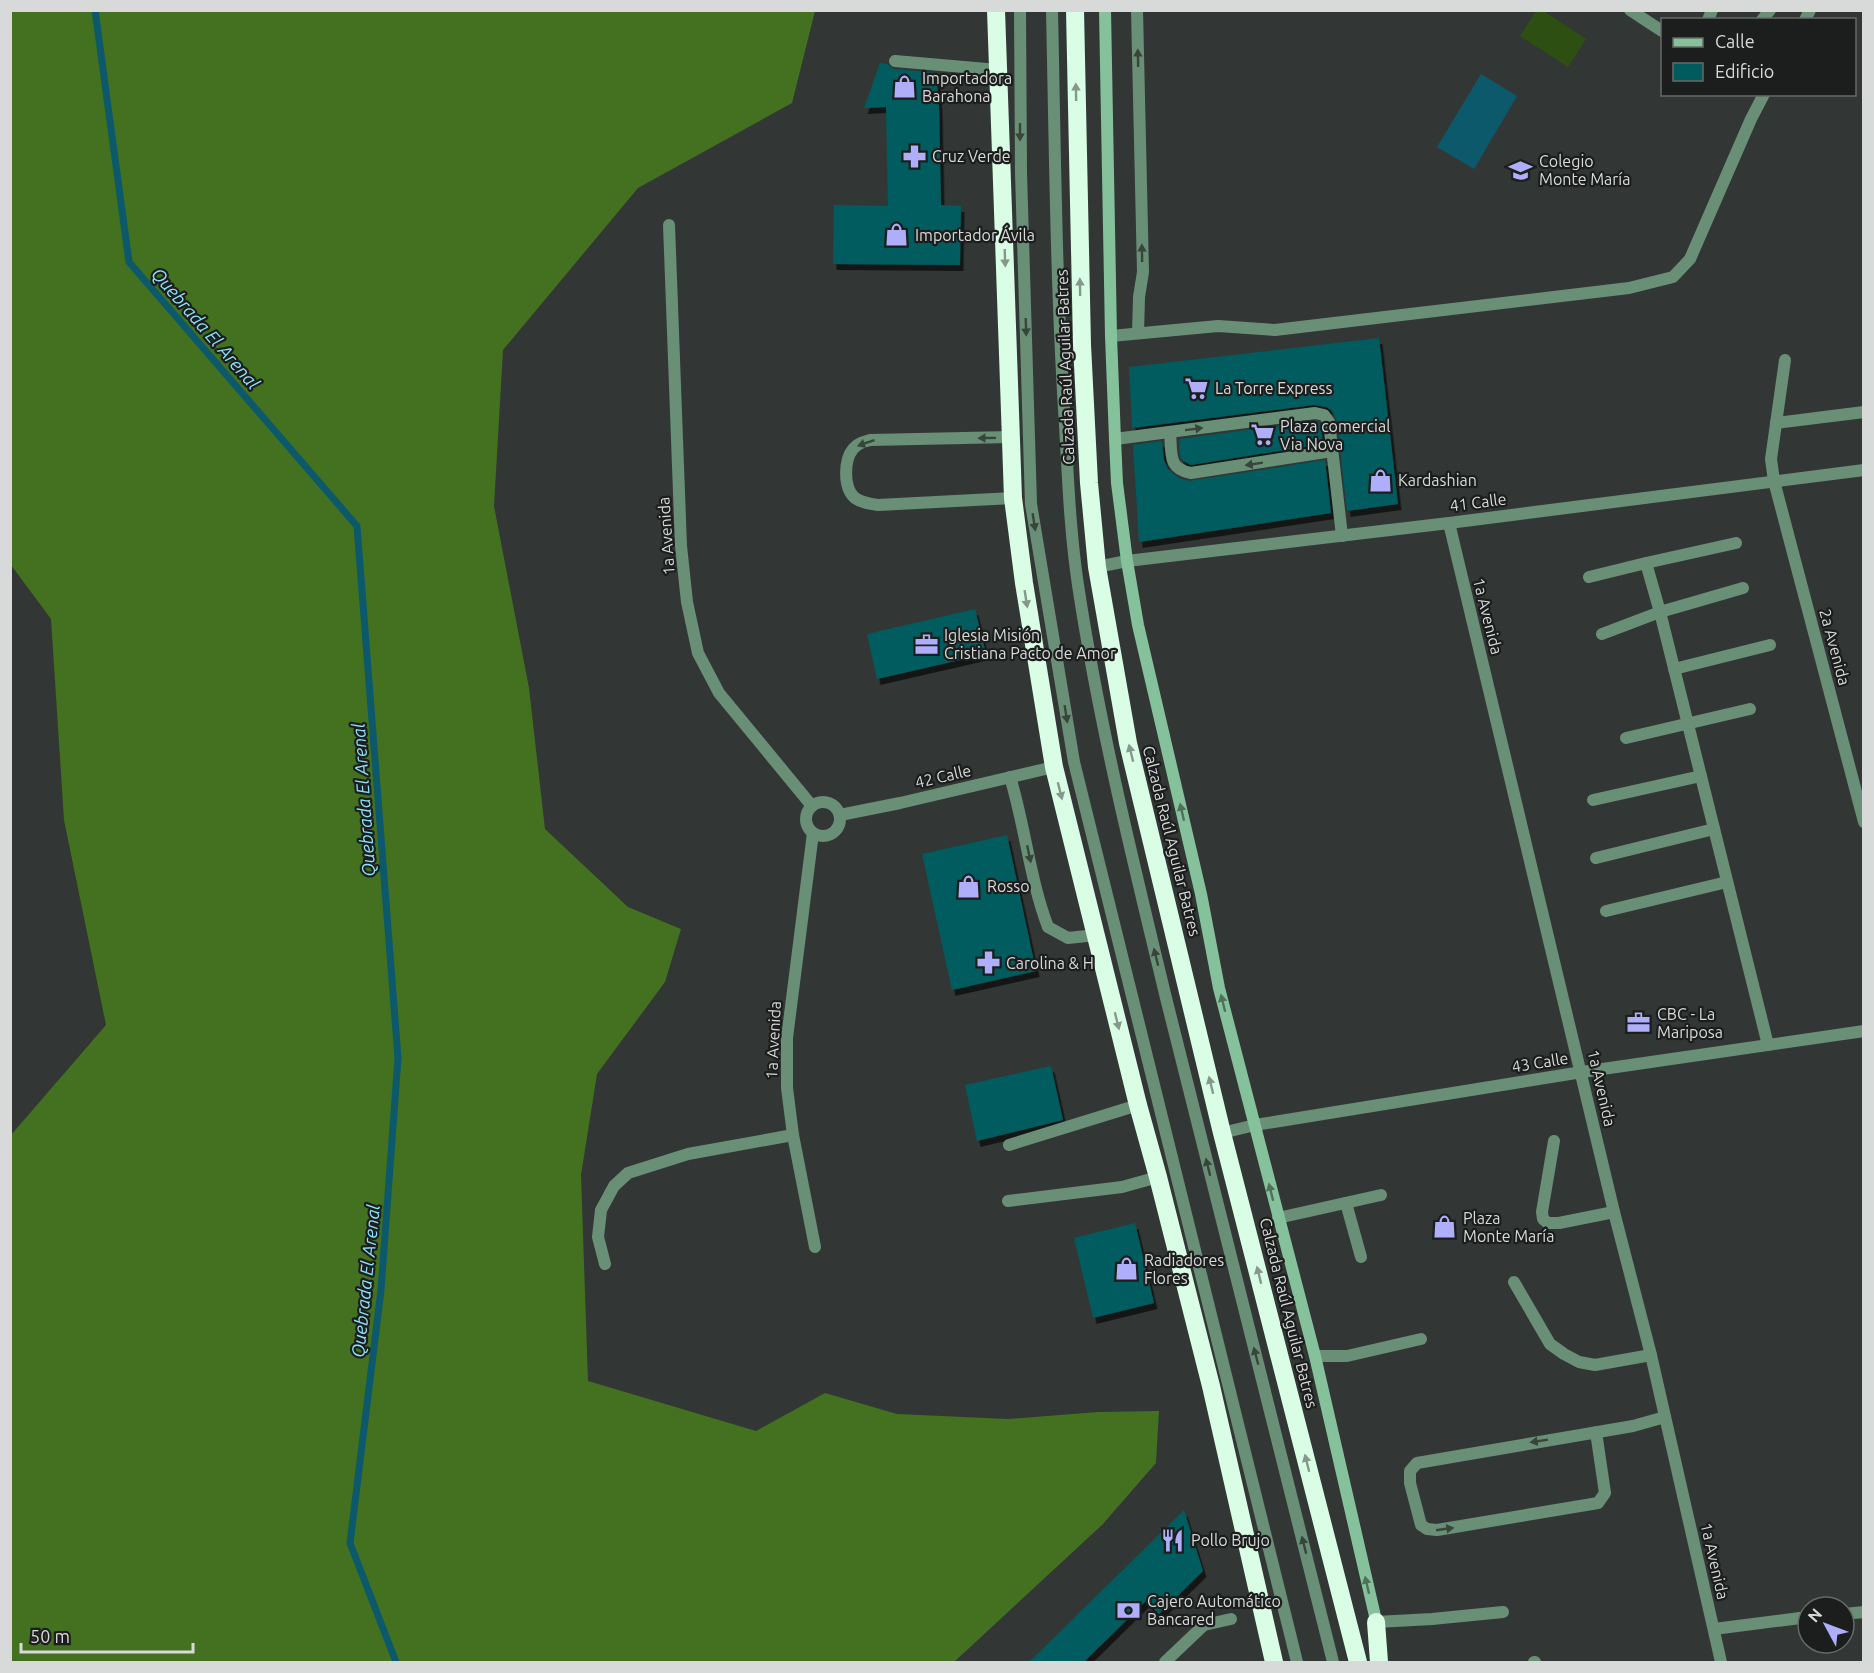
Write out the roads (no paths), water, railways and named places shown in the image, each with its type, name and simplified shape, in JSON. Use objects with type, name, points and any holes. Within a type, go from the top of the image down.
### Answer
[{"type":"highway","points":[[996,10],[1013,498],[1023,584],[1054,767],[1218,1414],[1274,1662]]},
{"type":"highway","name":"Calzada Raúl Aguilar Batres","points":[[1075,10],[1082,345],[1089,483],[1097,567],[1128,743],[1222,1133],[1358,1662]]},
{"type":"highway","points":[[1376,1622],[1379,1662]]},
{"type":"street","points":[[1020,10],[1021,173],[1031,504],[1074,762],[1297,1662]]},
{"type":"street","points":[[1052,10],[1056,234],[1062,384],[1072,543],[1078,588],[1106,738],[1129,844],[1333,1662]]},
{"type":"street","points":[[1106,10],[1111,336],[1117,483],[1138,626],[1201,894],[1219,988],[1315,1356],[1386,1662]]},
{"type":"street","points":[[1137,10],[1143,272],[1139,297],[1138,333]]},
{"type":"street","points":[[1630,10],[1661,30]]},
{"type":"street","points":[[895,60],[998,70]]},
{"type":"street","points":[[1111,336],[1218,326],[1275,330],[1629,288],[1673,277],[1690,260],[1763,96]]},
{"type":"street","name":"1a Avenida","points":[[669,225],[681,546],[687,602],[698,653],[719,693],[812,806]]},
{"type":"street","name":"2a Avenida","points":[[1785,360],[1771,459],[1774,481],[1863,822]]},
{"type":"street","points":[[1776,423],[1863,412]]},
{"type":"street","points":[[1115,439],[1315,413],[1324,416],[1329,422],[1342,536]]},
{"type":"street","points":[[1170,432],[1173,464],[1180,471],[1191,473],[1332,452]]},
{"type":"street","points":[[1011,437],[860,442],[852,450],[848,459],[846,478],[855,498],[864,503],[878,505],[1013,498]]},
{"type":"street","name":"41 Calle","points":[[1097,567],[1127,561],[1863,470]]},
{"type":"street","name":"1a Avenida","points":[[1449,523],[1614,1212],[1651,1355],[1721,1662]]},
{"type":"street","points":[[1589,577],[1736,543]]},
{"type":"street","points":[[1646,563],[1768,1045]]},
{"type":"street","points":[[1602,634],[1660,612],[1743,588]]},
{"type":"street","points":[[1674,669],[1770,645]]},
{"type":"street","points":[[1626,738],[1750,709]]},
{"type":"street","name":"42 Calle","points":[[840,815],[1054,767]]},
{"type":"street","points":[[1593,800],[1701,776]]},
{"type":"street","points":[[1010,777],[1048,927],[1068,938],[1096,935]]},
{"type":"street","points":[[822,802],[830,803],[840,815],[837,829],[831,834],[823,836],[813,833],[806,824],[806,816],[812,806],[822,802]]},
{"type":"street","points":[[1596,858],[1714,829]]},
{"type":"street","name":"1a Avenida","points":[[813,833],[787,1038],[787,1088],[793,1135],[815,1247]]},
{"type":"street","points":[[1606,911],[1727,882]]},
{"type":"street","name":"43 Calle","points":[[1222,1133],[1255,1125],[1582,1072],[1863,1031]]},
{"type":"street","points":[[1009,1145],[1138,1105]]},
{"type":"street","points":[[605,1264],[598,1237],[601,1209],[614,1186],[628,1173],[688,1154],[793,1135]]},
{"type":"street","points":[[1554,1141],[1542,1212],[1543,1219],[1548,1223],[1559,1223],[1614,1212]]},
{"type":"street","points":[[1008,1201],[1122,1187],[1158,1177]]},
{"type":"street","points":[[1278,1218],[1381,1195]]},
{"type":"street","points":[[1346,1203],[1361,1257]]},
{"type":"street","points":[[1514,1282],[1550,1344],[1579,1362],[1595,1365],[1651,1355]]},
{"type":"street","points":[[1315,1356],[1347,1356],[1421,1339]]},
{"type":"street","points":[[1596,1432],[1605,1493],[1598,1503],[1437,1530],[1427,1529],[1421,1525],[1410,1483],[1410,1471],[1417,1463],[1596,1432],[1633,1426],[1665,1417]]},
{"type":"street","points":[[1376,1622],[1503,1612]]},
{"type":"street","points":[[1165,1662],[1204,1625],[1231,1618]]},
{"type":"street","points":[[1714,1629],[1796,1619]]},
{"type":"water","points":[[1481,74],[1517,96],[1474,169],[1437,147]]},
{"type":"waterway","name":"Quebrada El Arenal","points":[[95,10],[129,262],[357,526],[398,1058],[381,1290],[350,1543],[396,1662]]},
{"type":"place","name":"Importadora Barahona","points":[[904,87]]},
{"type":"place","name":"Cruz Verde","points":[[914,156]]},
{"type":"place","name":"Colegio Monte María","points":[[1521,170]]},
{"type":"place","name":"Importador Ávila","points":[[897,235]]},
{"type":"place","name":"La Torre Express","points":[[1197,388]]},
{"type":"place","name":"Plaza comercial Via Nova","points":[[1262,435]]},
{"type":"place","name":"Kardashian","points":[[1380,480]]},
{"type":"place","name":"Iglesia Misión Cristiana Pacto de Amor","points":[[926,644]]},
{"type":"place","name":"Rosso","points":[[969,886]]},
{"type":"place","name":"Carolina & H","points":[[988,963]]},
{"type":"place","name":"CBC - La Mariposa","points":[[1639,1023]]},
{"type":"place","name":"Plaza Monte María","points":[[1445,1227]]},
{"type":"place","name":"Radiadores Flores","points":[[1126,1269]]},
{"type":"place","name":"Pollo Brujo","points":[[1173,1540]]},
{"type":"place","name":"Cajero Automático Bancared","points":[[1129,1610]]}]
